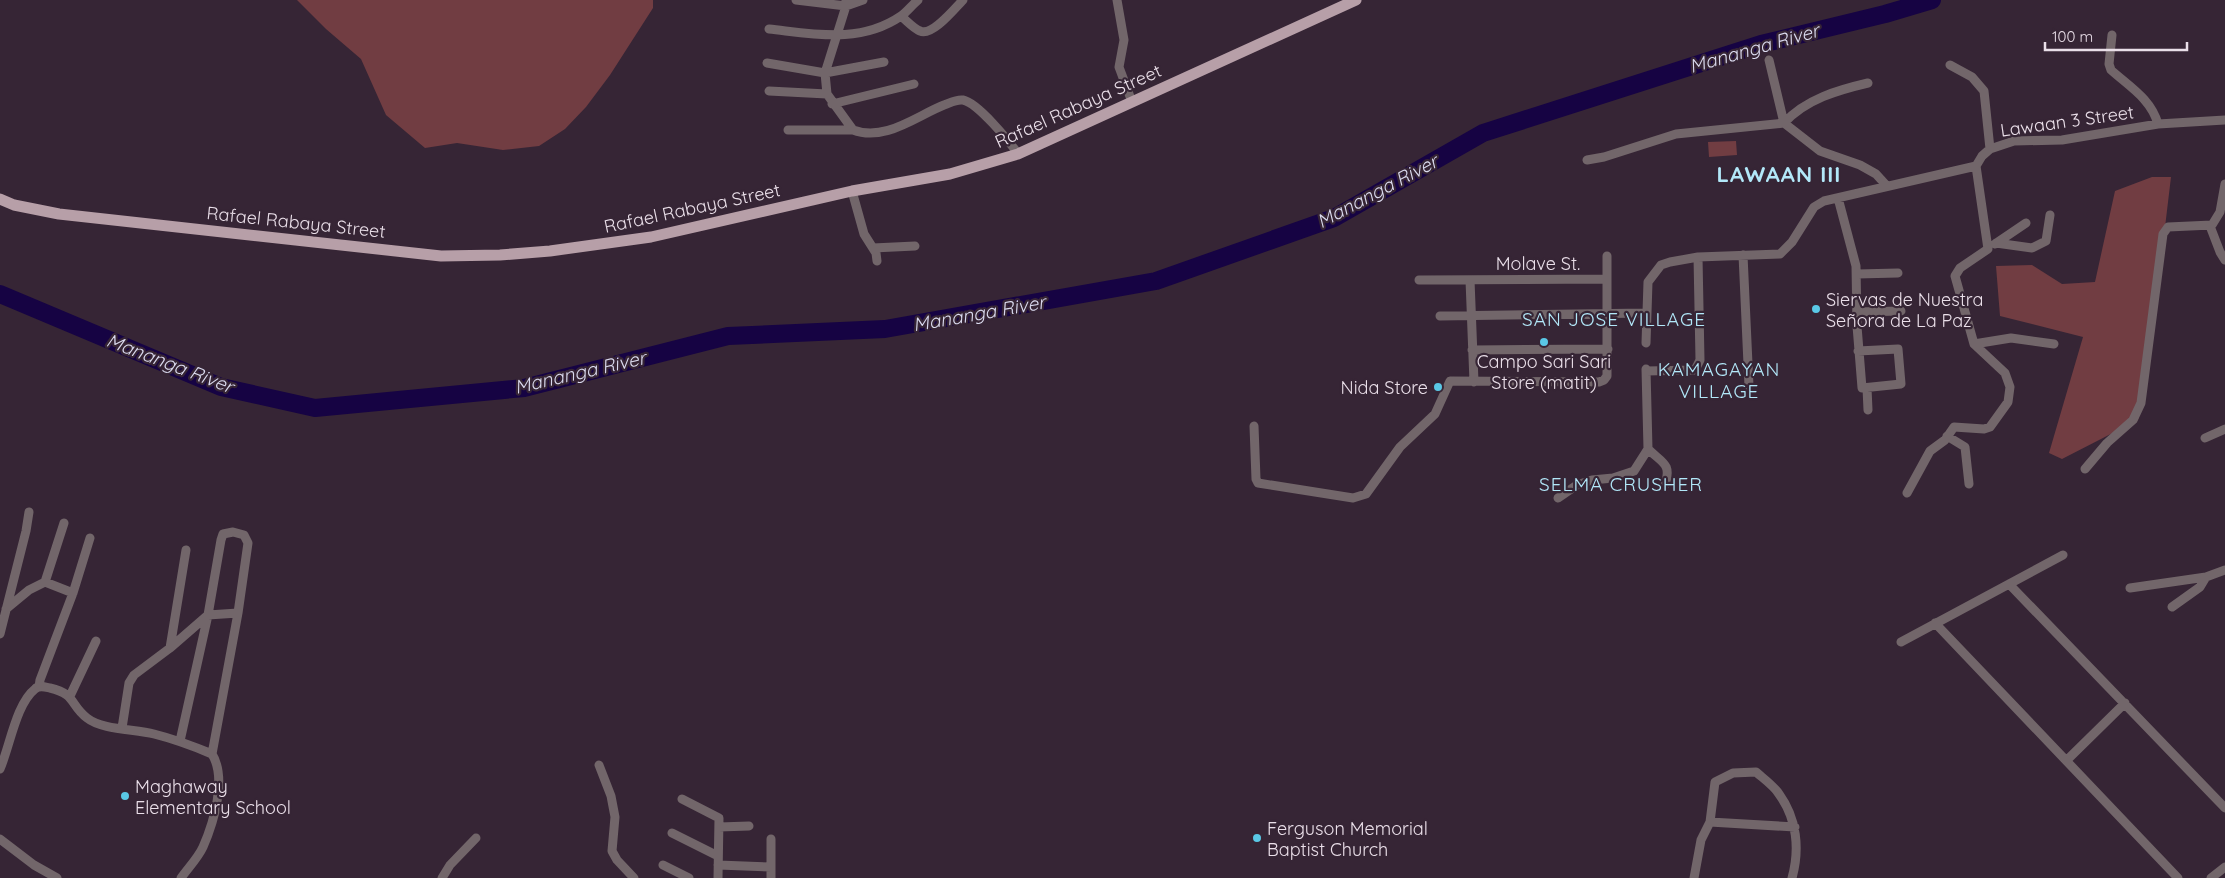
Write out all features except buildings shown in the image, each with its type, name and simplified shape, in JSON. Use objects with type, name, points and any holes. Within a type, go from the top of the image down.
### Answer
[{"type":"main road","name":"Rafael Rabaya Street","points":[[0,199],[59,214],[441,256],[500,255],[604,244],[651,237],[852,191],[950,174],[1018,154],[1356,0]]},
{"type":"street","points":[[796,0],[846,3],[864,0]]},
{"type":"street","points":[[769,29],[836,37],[871,31],[901,16],[918,0]]},
{"type":"street","points":[[901,16],[920,32],[926,32],[933,30],[963,0]]},
{"type":"street","points":[[1117,0],[1124,40],[1120,67],[1132,102]]},
{"type":"street","points":[[846,3],[825,73],[827,94],[832,104],[853,130]]},
{"type":"street","points":[[2112,35],[2109,64],[2111,70],[2149,103],[2158,124]]},
{"type":"street","points":[[1769,60],[1784,123],[1820,151],[1860,165],[1876,174],[1886,185]]},
{"type":"street","points":[[767,63],[825,73],[884,62]]},
{"type":"street","points":[[1950,65],[1972,77],[1984,91],[1990,149]]},
{"type":"street","points":[[1587,160],[1604,157],[1676,134],[1784,123],[1790,116],[1831,92],[1868,83]]},
{"type":"street","points":[[832,104],[914,84]]},
{"type":"street","points":[[769,91],[827,94]]},
{"type":"street","points":[[788,130],[853,130],[863,134],[875,133],[900,126],[954,101],[964,100],[979,110],[994,125],[1018,154]]},
{"type":"street","name":"Lawaan 3 Street","points":[[1976,166],[1982,156],[1990,149],[2014,141],[2062,140],[2158,124],[2225,120]]},
{"type":"street","points":[[1646,343],[1648,282],[1655,270],[1670,262],[1698,257],[1780,254],[1792,242],[1814,207],[1824,201],[1886,185],[1976,166],[1992,246]]},
{"type":"street","points":[[2085,469],[2107,443],[2133,420],[2141,403],[2163,234],[2168,227],[2210,226],[2217,219],[2223,204],[2225,184]]},
{"type":"street","points":[[852,191],[864,234],[873,248],[877,261]]},
{"type":"street","points":[[1838,198],[1857,274],[1858,351],[1862,388],[1901,384],[1898,349],[1858,351]]},
{"type":"street","points":[[1992,246],[2032,248],[2046,241],[2050,215]]},
{"type":"street","points":[[1907,493],[1930,451],[1945,440],[1954,427],[1984,429],[1990,427],[2008,402],[2010,387],[2005,373],[1974,344],[1955,276],[1960,268],[2026,223]]},
{"type":"street","points":[[2210,226],[2225,260]]},
{"type":"street","points":[[873,248],[915,246]]},
{"type":"street","points":[[1743,255],[1749,386]]},
{"type":"street","points":[[1254,426],[1256,479],[1258,483],[1353,498],[1366,494],[1400,447],[1435,414],[1450,381],[1599,382],[1604,380],[1607,376],[1608,349],[1606,256]]},
{"type":"street","points":[[1558,498],[1578,485],[1592,480],[1613,478],[1634,471],[1648,449],[1646,370],[1695,370],[1700,360],[1698,257]]},
{"type":"street","points":[[1857,274],[1898,273]]},
{"type":"street","name":"Molave St.","points":[[1419,280],[1607,279]]},
{"type":"street","points":[[1470,280],[1474,382]]},
{"type":"street","points":[[1858,312],[1901,311]]},
{"type":"street","points":[[1440,316],[1646,313]]},
{"type":"street","points":[[1974,344],[2011,338],[2054,344]]},
{"type":"street","points":[[1472,350],[1608,349]]},
{"type":"street","points":[[1867,388],[1868,410]]},
{"type":"street","points":[[2205,438],[2225,429]]},
{"type":"street","points":[[1947,436],[1965,447],[1969,484]]},
{"type":"street","points":[[1648,449],[1666,465],[1669,473],[1665,485]]},
{"type":"street","points":[[0,634],[29,512]]},
{"type":"street","points":[[6,609],[29,590],[45,582],[64,523]]},
{"type":"street","points":[[180,742],[208,615],[220,540],[223,534],[233,532],[244,535],[248,543],[238,613],[212,754]]},
{"type":"street","points":[[0,769],[23,703],[39,687],[73,593],[90,538]]},
{"type":"street","points":[[170,648],[186,550]]},
{"type":"street","points":[[1901,642],[2063,554]]},
{"type":"street","points":[[2130,588],[2206,577],[2225,570]]},
{"type":"street","points":[[2172,607],[2200,587],[2206,577]]},
{"type":"street","points":[[45,582],[73,593]]},
{"type":"street","points":[[2009,584],[2225,808]]},
{"type":"street","points":[[122,728],[129,683],[134,675],[170,648],[208,615],[238,613]]},
{"type":"street","points":[[1935,624],[2178,878]]},
{"type":"street","points":[[70,696],[96,641]]},
{"type":"street","points":[[39,687],[61,690],[70,696],[87,719],[112,728],[122,728],[180,742],[212,754],[216,761],[219,790],[215,812],[203,848],[181,878]]},
{"type":"street","points":[[2067,760],[2125,703]]},
{"type":"street","points":[[599,765],[612,796],[616,817],[612,851],[617,860],[634,878]]},
{"type":"street","points":[[1694,878],[1701,840],[1710,822],[1715,782],[1733,772],[1756,772],[1779,793],[1795,827],[1797,846],[1792,878]]},
{"type":"street","points":[[682,800],[719,818],[718,878]]},
{"type":"street","points":[[1710,822],[1795,827]]},
{"type":"street","points":[[719,827],[749,826]]},
{"type":"street","points":[[672,833],[718,856]]},
{"type":"street","points":[[442,878],[450,865],[476,838]]},
{"type":"street","points":[[0,839],[34,865],[57,878]]},
{"type":"street","points":[[771,878],[772,839]]},
{"type":"street","points":[[663,865],[689,878]]},
{"type":"street","points":[[718,865],[771,867]]},
{"type":"street","points":[[2211,878],[2225,866]]},
{"type":"shaded area","points":[[297,0],[653,0],[653,8],[610,75],[586,107],[565,129],[539,146],[503,150],[457,143],[425,148],[386,115],[361,59],[326,29]]},
{"type":"shaded area","points":[[1736,141],[1737,155],[1709,157],[1708,142]]},
{"type":"shaded area","points":[[2152,177],[2171,177],[2145,395],[2138,420],[2062,459],[2049,453],[2083,337],[2000,316],[1996,266],[2032,265],[2062,284],[2095,282],[2115,191]]},
{"type":"waterway","name":"Mananga River","points":[[0,294],[221,387],[315,408],[524,388],[728,336],[885,329],[1156,281],[1334,218],[1483,133],[1761,44],[1885,14],[1932,0]]},
{"type":"place","name":"Siervas de Nuestra Señora de La Paz","points":[[1816,309]]},
{"type":"place","name":"Campo Sari Sari Store (matit)","points":[[1544,342]]},
{"type":"place","name":"Nida Store","points":[[1438,387]]},
{"type":"place","name":"Maghaway Elementary School","points":[[125,796]]},
{"type":"place","name":"Ferguson Memorial Baptist Church","points":[[1257,838]]},
{"type":"district","name":"LAWAAN III","points":[[1779,174]]},
{"type":"district","name":"SAN JOSE VILLAGE","points":[[1614,319]]},
{"type":"district","name":"KAMAGAYAN VILLAGE","points":[[1719,380]]},
{"type":"district","name":"SELMA CRUSHER","points":[[1621,484]]}]
